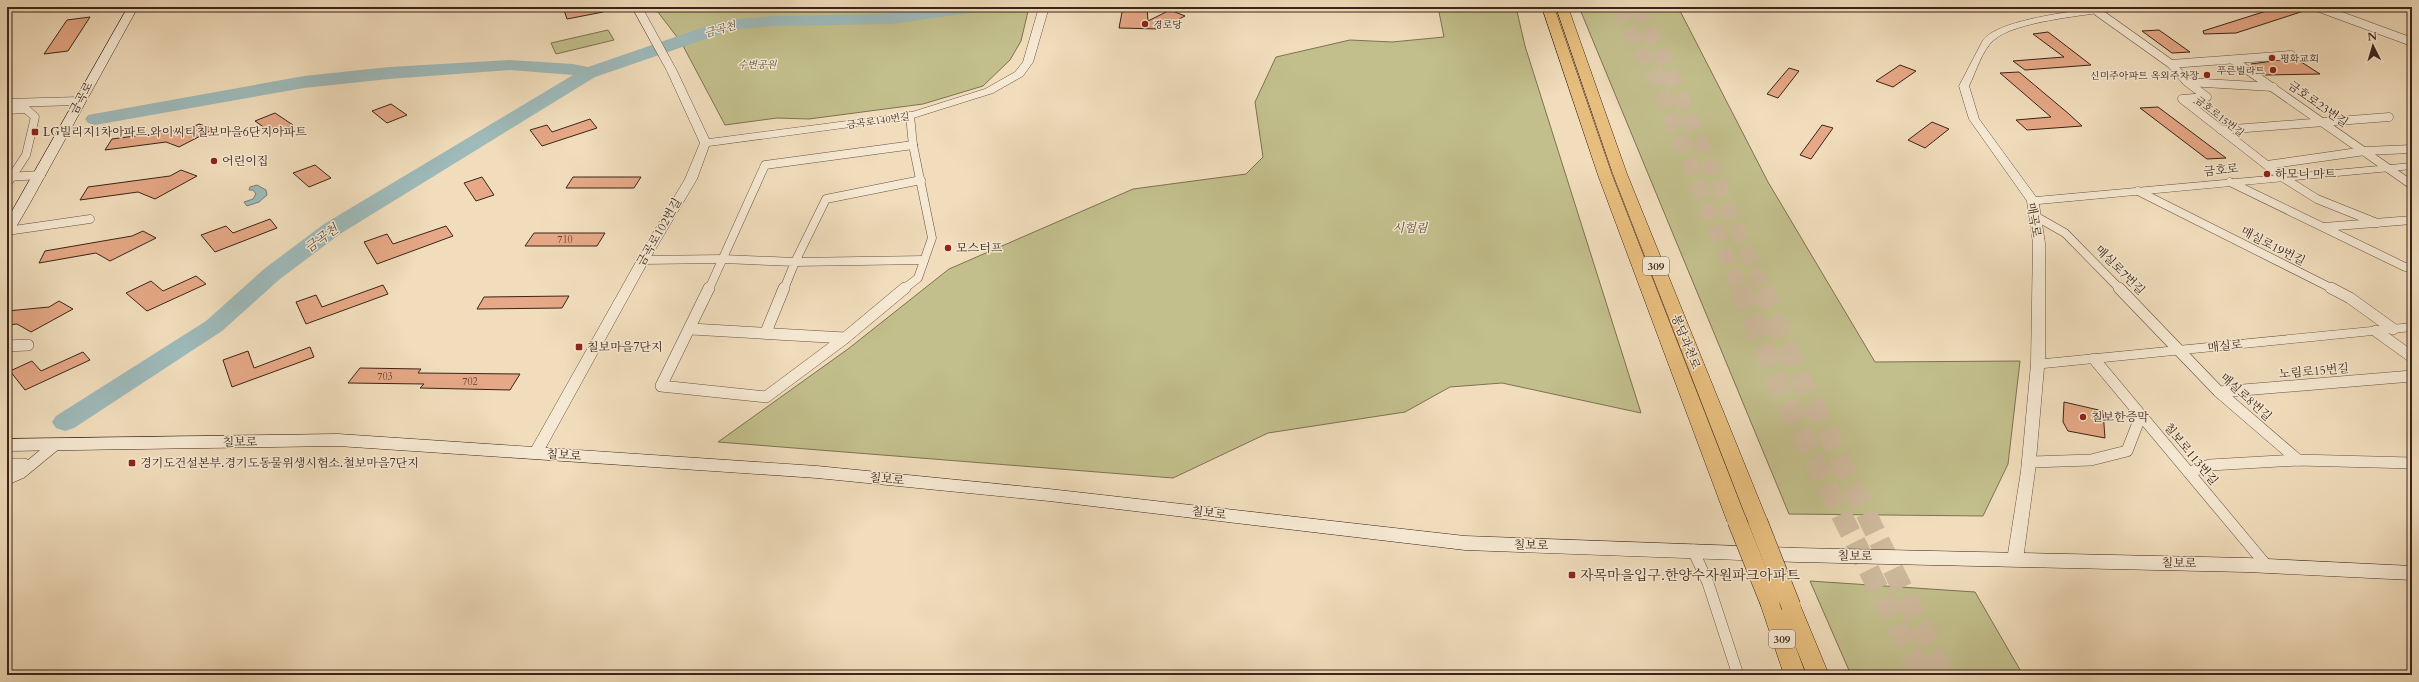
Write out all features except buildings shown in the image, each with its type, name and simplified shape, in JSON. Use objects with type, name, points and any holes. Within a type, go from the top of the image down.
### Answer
[{"type":"highway","name":"봉담과천로","points":[[1548,7],[1605,175],[1770,604],[1795,675]]},
{"type":"highway","name":"봉담과천로","points":[[1562,7],[1628,195],[1818,675]]},
{"type":"main road","name":"금곡로","points":[[7,231],[41,175],[79,101],[134,7]]},
{"type":"main road","name":"칠보로","points":[[7,445],[338,440],[817,472],[1049,495],[1466,543],[1694,550],[1797,555],[2268,566],[2412,573]]},
{"type":"street","points":[[636,7],[651,31],[672,71],[705,143]]},
{"type":"street","name":"금곡로140번길","points":[[705,143],[910,116],[989,91],[1019,74],[1028,62],[1034,47],[1044,7]]},
{"type":"street","name":"매곡로","points":[[2015,560],[2029,462],[2038,364],[2039,243],[2033,201],[1974,119],[1964,86],[1989,38],[2002,31],[2047,20],[2119,7]]},
{"type":"street","points":[[2317,7],[2412,42]]},
{"type":"street","name":"금호로15번길","points":[[2098,12],[2171,64],[2187,82],[2207,96],[2182,99],[2282,177],[2316,199],[2377,223]]},
{"type":"street","points":[[2403,38],[2412,33]]},
{"type":"street","points":[[2171,64],[2291,55]]},
{"type":"street","name":"금호로23번길","points":[[2233,60],[2412,185]]},
{"type":"street","points":[[2187,82],[2273,88]]},
{"type":"street","points":[[7,103],[79,101]]},
{"type":"street","points":[[7,110],[26,109],[35,116],[26,155],[9,180]]},
{"type":"street","points":[[910,116],[913,145],[932,238],[918,278],[845,338],[766,397],[661,386],[691,329],[765,164],[913,145]]},
{"type":"street","points":[[2221,130],[2389,117]]},
{"type":"street","name":"금곡로102번길","points":[[535,454],[643,260],[691,179],[705,143]]},
{"type":"street","points":[[2267,165],[2365,151],[2412,149]]},
{"type":"street","name":"금호로","points":[[2033,201],[2412,166]]},
{"type":"street","points":[[9,180],[41,175]]},
{"type":"street","points":[[766,332],[796,262],[826,199],[920,180]]},
{"type":"street","points":[[2230,182],[2405,267],[2412,267]]},
{"type":"street","name":"매실로19번길","points":[[2138,191],[2350,298],[2393,329]]},
{"type":"street","name":"매실로7번길","points":[[2035,216],[2065,233],[2180,350]]},
{"type":"street","points":[[7,231],[90,219]]},
{"type":"street","points":[[2324,227],[2412,220]]},
{"type":"street","points":[[643,260],[723,259],[796,262],[924,260]]},
{"type":"street","name":"매실로","points":[[2038,364],[2412,327]]},
{"type":"street","points":[[691,329],[766,332],[845,338]]},
{"type":"street","points":[[2376,331],[2412,357]]},
{"type":"street","points":[[7,346],[28,345]]},
{"type":"street","name":"매실로8번길","points":[[2180,350],[2219,392],[2298,460]]},
{"type":"street","name":"칠보로113번길","points":[[2094,359],[2268,566]]},
{"type":"street","name":"노림로15번길","points":[[2219,392],[2412,376]]},
{"type":"street","points":[[2029,462],[2076,462],[2110,458],[2127,451],[2141,415]]},
{"type":"street","points":[[7,479],[21,473],[55,444]]},
{"type":"street","points":[[2190,472],[2210,465],[2298,460],[2412,463]]},
{"type":"street","points":[[7,464],[24,464],[7,474]]},
{"type":"street","points":[[1694,550],[1708,583],[1738,675]]},
{"type":"green space","name":"수변공원","points":[[654,7],[1029,7],[1021,41],[1010,60],[983,86],[923,104],[809,119],[777,118],[725,125],[681,42]]},
{"type":"green space","name":"시험림","points":[[1438,7],[1516,7],[1525,46],[1641,413],[1502,383],[1450,387],[1405,412],[1268,433],[1173,478],[718,442],[848,349],[949,269],[1133,189],[1246,174],[1263,157],[1255,102],[1276,57],[1350,40],[1392,42],[1444,37]]},
{"type":"green space","points":[[1579,7],[1678,7],[1768,182],[1875,362],[2020,361],[2008,464],[1983,516],[1789,514]]},
{"type":"green space","points":[[608,30],[614,40],[556,54],[551,43]]},
{"type":"green space","points":[[1810,581],[1975,592],[2023,675],[1851,675]]},
{"type":"water","points":[[257,185],[266,190],[267,195],[259,202],[247,206],[244,202],[253,199],[256,194],[253,190],[249,190],[250,187]]},
{"type":"waterway","name":"금곡천","points":[[589,73],[722,27],[757,22],[793,20],[892,19],[976,7]]},
{"type":"waterway","name":"금곡천","points":[[95,119],[304,82],[389,73],[510,65],[573,69],[589,73]]},
{"type":"waterway","name":"금곡천","points":[[65,422],[214,326],[272,274],[332,229],[589,73]]},
{"type":"tunnel","points":[[1618,7],[1655,77],[1740,289]]},
{"type":"tunnel","points":[[1637,7],[1668,67],[1763,289]]},
{"type":"tunnel","points":[[1740,288],[1784,399],[1921,675]]},
{"type":"tunnel","points":[[1762,288],[1796,368],[1944,675]]},
{"type":"place","name":"경로당","points":[[1145,24]]},
{"type":"place","name":"평화교회","points":[[2272,58]]},
{"type":"place","name":"푸른빌라트","points":[[2273,70]]},
{"type":"place","name":"신미주아파트 옥외주차장","points":[[2207,75]]},
{"type":"place","name":"LG빌리지1차아파트.와이씨티칠보마을6단지아파트","points":[[35,132]]},
{"type":"place","name":"어린이집","points":[[214,161]]},
{"type":"place","name":"하모니 마트","points":[[2267,174]]},
{"type":"place","name":"모스터프","points":[[948,248]]},
{"type":"place","name":"칠보마을7단지","points":[[579,347]]},
{"type":"place","name":"칠보한증막","points":[[2083,417]]},
{"type":"place","name":"경기도건설본부.경기도동물위생시험소.철보마을7단지","points":[[132,463]]},
{"type":"place","name":"자목마을입구.한양수자원파크아파트","points":[[1572,575]]}]
